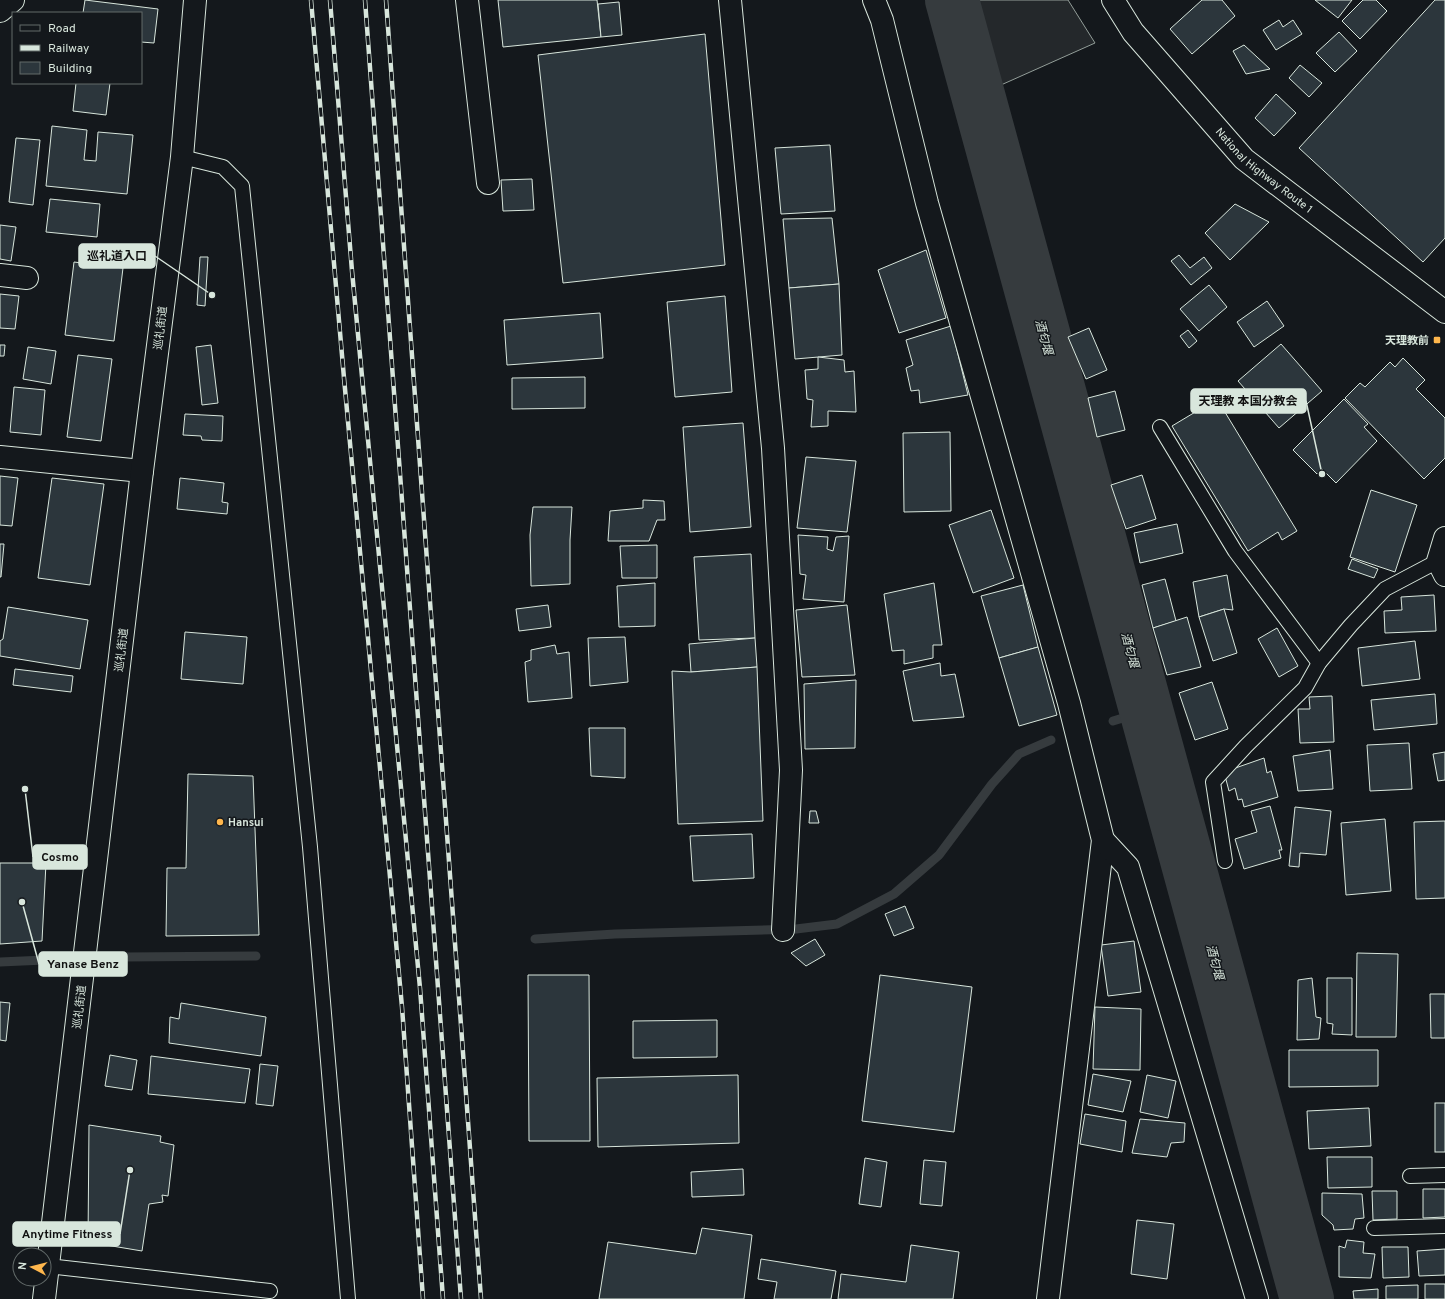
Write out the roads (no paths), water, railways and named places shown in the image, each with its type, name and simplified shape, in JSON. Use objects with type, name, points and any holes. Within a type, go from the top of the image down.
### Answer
[{"type":"main road","points":[[0,11],[13,0]]},
{"type":"main road","name":"巡礼街道","points":[[50,1247],[142,471],[182,157],[195,0]]},
{"type":"main road","points":[[467,0],[488,184]]},
{"type":"main road","points":[[730,0],[773,456],[791,770],[783,930]]},
{"type":"main road","points":[[874,0],[882,20],[927,203],[1069,703],[1103,840],[1048,1299]]},
{"type":"main road","name":"National Highway Route 1","points":[[1113,0],[1133,32],[1244,160],[1445,312]]},
{"type":"main road","points":[[0,275],[27,278]]},
{"type":"main road","points":[[0,457],[142,471]]},
{"type":"main road","points":[[1442,568],[1445,538]]},
{"type":"main road","points":[[1103,840],[1128,867],[1257,1299]]},
{"type":"main road","name":"巡礼街道","points":[[44,1299],[45,1287]]},
{"type":"lane","points":[[182,157],[223,167],[242,186],[310,847],[348,1299]]},
{"type":"lane","points":[[1160,427],[1235,551],[1319,663]]},
{"type":"lane","points":[[1225,861],[1213,782],[1246,746],[1305,688],[1319,663],[1351,625],[1385,589],[1442,568]]},
{"type":"lane","points":[[1410,1176],[1445,1175]]},
{"type":"lane","points":[[1374,1228],[1445,1226]]},
{"type":"lane","points":[[52,1266],[270,1291]]},
{"type":"waterway","name":"酒匂堰","points":[[952,0],[1307,1299]]},
{"type":"waterway","points":[[1113,721],[1146,711]]},
{"type":"waterway","points":[[535,939],[615,934],[796,929],[837,924],[894,894],[939,855],[992,784],[1019,754],[1051,740]]},
{"type":"waterway","points":[[124,957],[256,956]]},
{"type":"waterway","points":[[0,962],[45,960]]},
{"type":"railway","points":[[311,0],[402,1007],[423,1299]]},
{"type":"railway","points":[[330,0],[352,271],[420,988],[443,1299]]},
{"type":"railway","points":[[365,0],[461,1299]]},
{"type":"railway","points":[[386,0],[481,1299]]},
{"type":"place","name":"巡礼道入口","points":[[212,295]]},
{"type":"place","name":"天理教前","points":[[1437,340]]},
{"type":"place","name":"天理教 本国分教会","points":[[1322,474]]},
{"type":"place","name":"Cosmo","points":[[25,789]]},
{"type":"place","name":"Hansui","points":[[220,822]]},
{"type":"place","name":"Yanase Benz","points":[[22,902]]},
{"type":"place","name":"Anytime Fitness","points":[[130,1170]]}]
